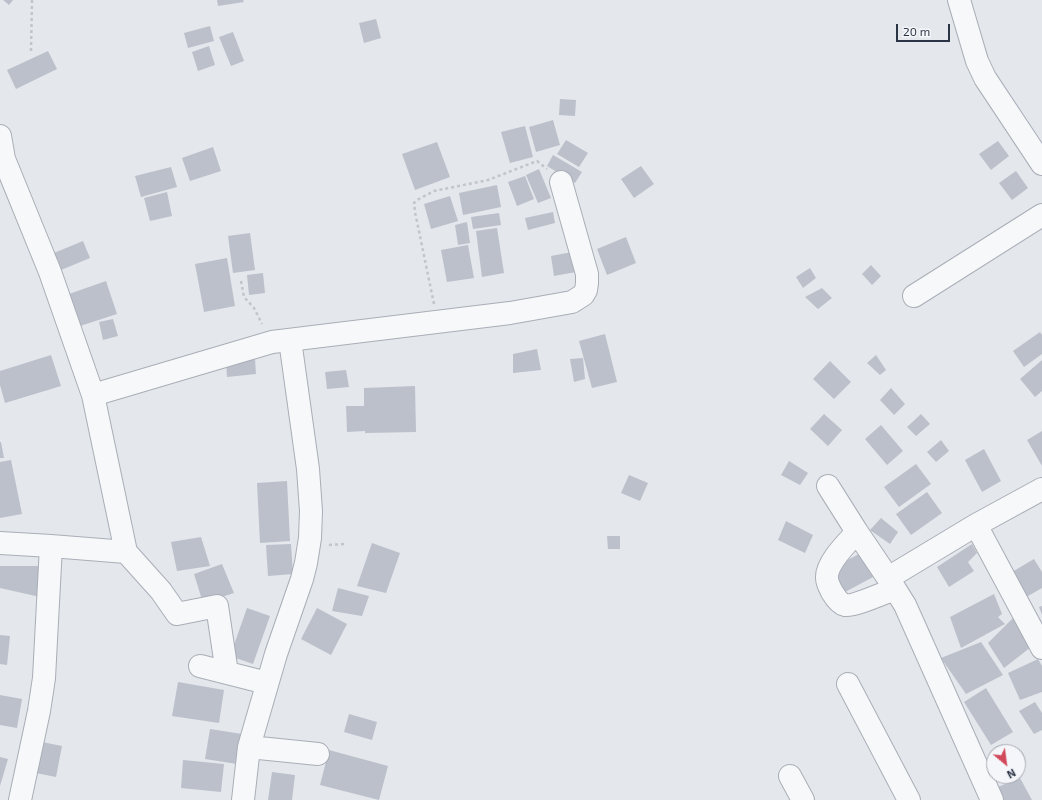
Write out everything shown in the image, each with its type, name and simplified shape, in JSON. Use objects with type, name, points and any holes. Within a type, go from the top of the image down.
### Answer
[{"type":"street","points":[[959,0],[977,61],[985,78],[1042,164]]},
{"type":"street","points":[[0,136],[2,159],[50,272],[93,395],[126,552],[161,592],[177,614],[217,606],[227,673]]},
{"type":"street","points":[[93,395],[281,341],[510,313],[572,302],[583,295],[586,290],[587,274],[561,182]]},
{"type":"street","points":[[914,296],[1042,215]]},
{"type":"street","points":[[243,800],[249,747],[267,683],[302,579],[310,538],[311,511],[308,469],[281,341]]},
{"type":"street","points":[[828,486],[905,605],[990,799]]},
{"type":"street","points":[[857,532],[832,562],[828,570],[827,580],[832,593],[845,605],[854,605],[892,583],[976,525],[1042,489]]},
{"type":"street","points":[[976,525],[1042,648]]},
{"type":"street","points":[[0,543],[126,552]]},
{"type":"street","points":[[20,800],[39,711],[44,678],[50,546]]},
{"type":"street","points":[[200,666],[267,683]]},
{"type":"street","points":[[848,684],[909,800]]},
{"type":"street","points":[[249,747],[318,754]]},
{"type":"street","points":[[790,776],[803,800]]},
{"type":"path","points":[[31,50],[32,0]]},
{"type":"path","points":[[437,322],[414,203],[434,191],[488,180],[537,161],[561,182]]},
{"type":"path","points":[[241,281],[244,297],[281,341]]},
{"type":"building","points":[[3,0],[13,0],[9,5]]},
{"type":"building","points":[[217,0],[243,0],[244,2],[218,6]]},
{"type":"building","points":[[376,19],[381,38],[364,43],[359,23]]},
{"type":"building","points":[[210,26],[214,41],[188,48],[184,33]]},
{"type":"building","points":[[233,32],[244,61],[231,66],[219,37]]},
{"type":"building","points":[[209,46],[215,65],[198,71],[192,52]]},
{"type":"building","points":[[48,51],[57,69],[16,89],[7,70]]},
{"type":"building","points":[[560,99],[576,100],[575,116],[559,115]]},
{"type":"building","points":[[553,120],[560,145],[536,152],[529,127]]},
{"type":"building","points":[[525,126],[533,157],[510,163],[501,132]]},
{"type":"building","points":[[566,140],[588,153],[579,167],[557,154]]},
{"type":"building","points":[[998,141],[1009,156],[991,170],[979,154]]},
{"type":"building","points":[[437,142],[450,177],[415,190],[402,154]]},
{"type":"building","points":[[213,147],[221,171],[190,181],[182,158]]},
{"type":"building","points":[[553,155],[582,172],[575,183],[547,166]]},
{"type":"building","points":[[641,166],[654,184],[634,198],[621,179]]},
{"type":"building","points":[[171,167],[177,187],[141,197],[135,176]]},
{"type":"building","points":[[539,169],[551,198],[538,203],[526,175]]},
{"type":"building","points":[[1016,171],[1028,188],[1012,200],[999,183]]},
{"type":"building","points":[[525,176],[534,199],[517,206],[508,182]]},
{"type":"building","points":[[497,185],[501,207],[463,215],[459,193]]},
{"type":"building","points":[[167,192],[172,216],[150,221],[144,198]]},
{"type":"building","points":[[450,196],[458,221],[431,229],[424,204]]},
{"type":"building","points":[[553,212],[555,223],[528,230],[525,218]]},
{"type":"building","points":[[499,213],[501,225],[473,229],[471,217]]},
{"type":"building","points":[[467,222],[470,243],[458,245],[455,225]]},
{"type":"building","points":[[497,228],[504,273],[482,277],[476,231]]},
{"type":"building","points":[[250,233],[255,270],[233,273],[228,236]]},
{"type":"building","points":[[626,237],[636,263],[607,275],[597,249]]},
{"type":"building","points":[[83,241],[90,258],[61,270],[54,253]]},
{"type":"building","points":[[468,245],[474,278],[447,282],[441,250]]},
{"type":"building","points":[[572,252],[576,272],[554,276],[551,256]]},
{"type":"building","points":[[227,258],[235,306],[204,312],[195,264]]},
{"type":"building","points":[[871,265],[881,276],[872,285],[862,274]]},
{"type":"building","points":[[810,268],[816,278],[803,288],[796,277]]},
{"type":"building","points":[[263,273],[265,293],[249,295],[247,275]]},
{"type":"building","points":[[106,281],[117,314],[80,326],[69,294]]},
{"type":"building","points":[[822,288],[832,298],[818,309],[805,297]]},
{"type":"building","points":[[113,319],[118,336],[103,340],[99,322]]},
{"type":"building","points":[[1040,332],[1042,335],[1042,354],[1024,367],[1013,351]]},
{"type":"building","points":[[605,334],[617,382],[592,388],[579,341]]},
{"type":"building","points":[[537,349],[541,370],[513,373],[513,354]]},
{"type":"building","points":[[51,355],[61,386],[5,403],[0,385],[0,371]]},
{"type":"building","points":[[876,355],[886,370],[880,375],[867,363]]},
{"type":"building","points":[[583,358],[585,379],[574,382],[570,359]]},
{"type":"building","points":[[255,359],[256,374],[227,377],[226,362]]},
{"type":"building","points":[[1042,360],[1042,391],[1035,397],[1020,379]]},
{"type":"building","points":[[830,361],[851,382],[834,399],[813,379]]},
{"type":"building","points":[[346,370],[349,387],[327,389],[325,372]]},
{"type":"building","points":[[415,386],[416,432],[347,432],[346,406],[364,406],[364,388]]},
{"type":"building","points":[[891,388],[905,404],[894,415],[880,400]]},
{"type":"building","points":[[824,414],[842,430],[828,446],[810,429]]},
{"type":"building","points":[[921,414],[930,424],[916,436],[907,427]]},
{"type":"building","points":[[881,425],[903,451],[887,465],[865,439]]},
{"type":"building","points":[[1042,431],[1042,466],[1027,440]]},
{"type":"building","points":[[941,440],[949,451],[936,462],[927,452]]},
{"type":"building","points":[[1,442],[4,458],[0,458]]},
{"type":"building","points":[[984,449],[1001,481],[982,492],[965,460]]},
{"type":"building","points":[[11,460],[22,514],[0,518],[0,462]]},
{"type":"building","points":[[789,461],[808,473],[800,485],[781,475]]},
{"type":"building","points":[[916,464],[931,484],[899,507],[884,487]]},
{"type":"building","points":[[629,475],[648,483],[640,501],[621,493]]},
{"type":"building","points":[[287,481],[290,541],[260,543],[257,483]]},
{"type":"building","points":[[927,492],[942,513],[911,535],[896,514]]},
{"type":"building","points":[[881,518],[898,532],[890,544],[870,530]]},
{"type":"building","points":[[786,521],[813,535],[805,553],[778,540]]},
{"type":"building","points":[[607,536],[620,536],[620,549],[608,549]]},
{"type":"building","points":[[201,537],[210,566],[177,571],[171,542]]},
{"type":"building","points":[[372,543],[400,553],[386,593],[357,586]]},
{"type":"building","points":[[291,544],[293,574],[268,576],[266,545]]},
{"type":"building","points":[[972,544],[977,553],[968,562],[974,571],[949,587],[937,567]]},
{"type":"building","points":[[865,551],[877,575],[845,592],[832,568]]},
{"type":"building","points":[[1034,559],[1042,572],[1042,588],[1021,600],[1007,575]]},
{"type":"building","points":[[222,564],[234,593],[203,603],[194,574]]},
{"type":"building","points":[[0,566],[38,566],[40,597],[0,588]]},
{"type":"building","points":[[338,588],[369,596],[362,616],[332,611]]},
{"type":"building","points":[[994,594],[1002,614],[998,617],[1005,624],[961,648],[950,617]]},
{"type":"building","points":[[1042,606],[1042,615],[1039,607]]},
{"type":"building","points":[[247,608],[270,616],[253,664],[230,656]]},
{"type":"building","points":[[317,608],[347,624],[331,655],[301,639]]},
{"type":"building","points":[[1016,615],[1031,647],[1004,668],[988,643]]},
{"type":"building","points":[[0,635],[10,636],[7,665],[0,664]]},
{"type":"building","points":[[981,642],[1003,675],[966,694],[941,658]]},
{"type":"building","points":[[1038,659],[1042,666],[1042,692],[1020,700],[1008,673]]},
{"type":"building","points":[[178,682],[224,690],[219,723],[172,716]]},
{"type":"building","points":[[986,688],[1013,732],[990,744],[964,702]]},
{"type":"building","points":[[0,695],[22,699],[17,728],[0,725]]},
{"type":"building","points":[[1035,702],[1042,713],[1042,730],[1034,734],[1019,711]]},
{"type":"building","points":[[349,714],[377,722],[372,740],[344,732]]},
{"type":"building","points":[[210,729],[242,734],[237,764],[205,759]]},
{"type":"building","points":[[42,742],[62,746],[56,777],[36,773]]},
{"type":"building","points":[[329,750],[388,766],[379,800],[320,785]]},
{"type":"building","points":[[0,757],[8,759],[0,786]]},
{"type":"building","points":[[183,760],[224,764],[221,792],[181,788]]},
{"type":"building","points":[[272,772],[295,775],[292,800],[268,800]]},
{"type":"building","points":[[1005,784],[1023,784],[1032,800],[1000,800],[993,789]]}]
